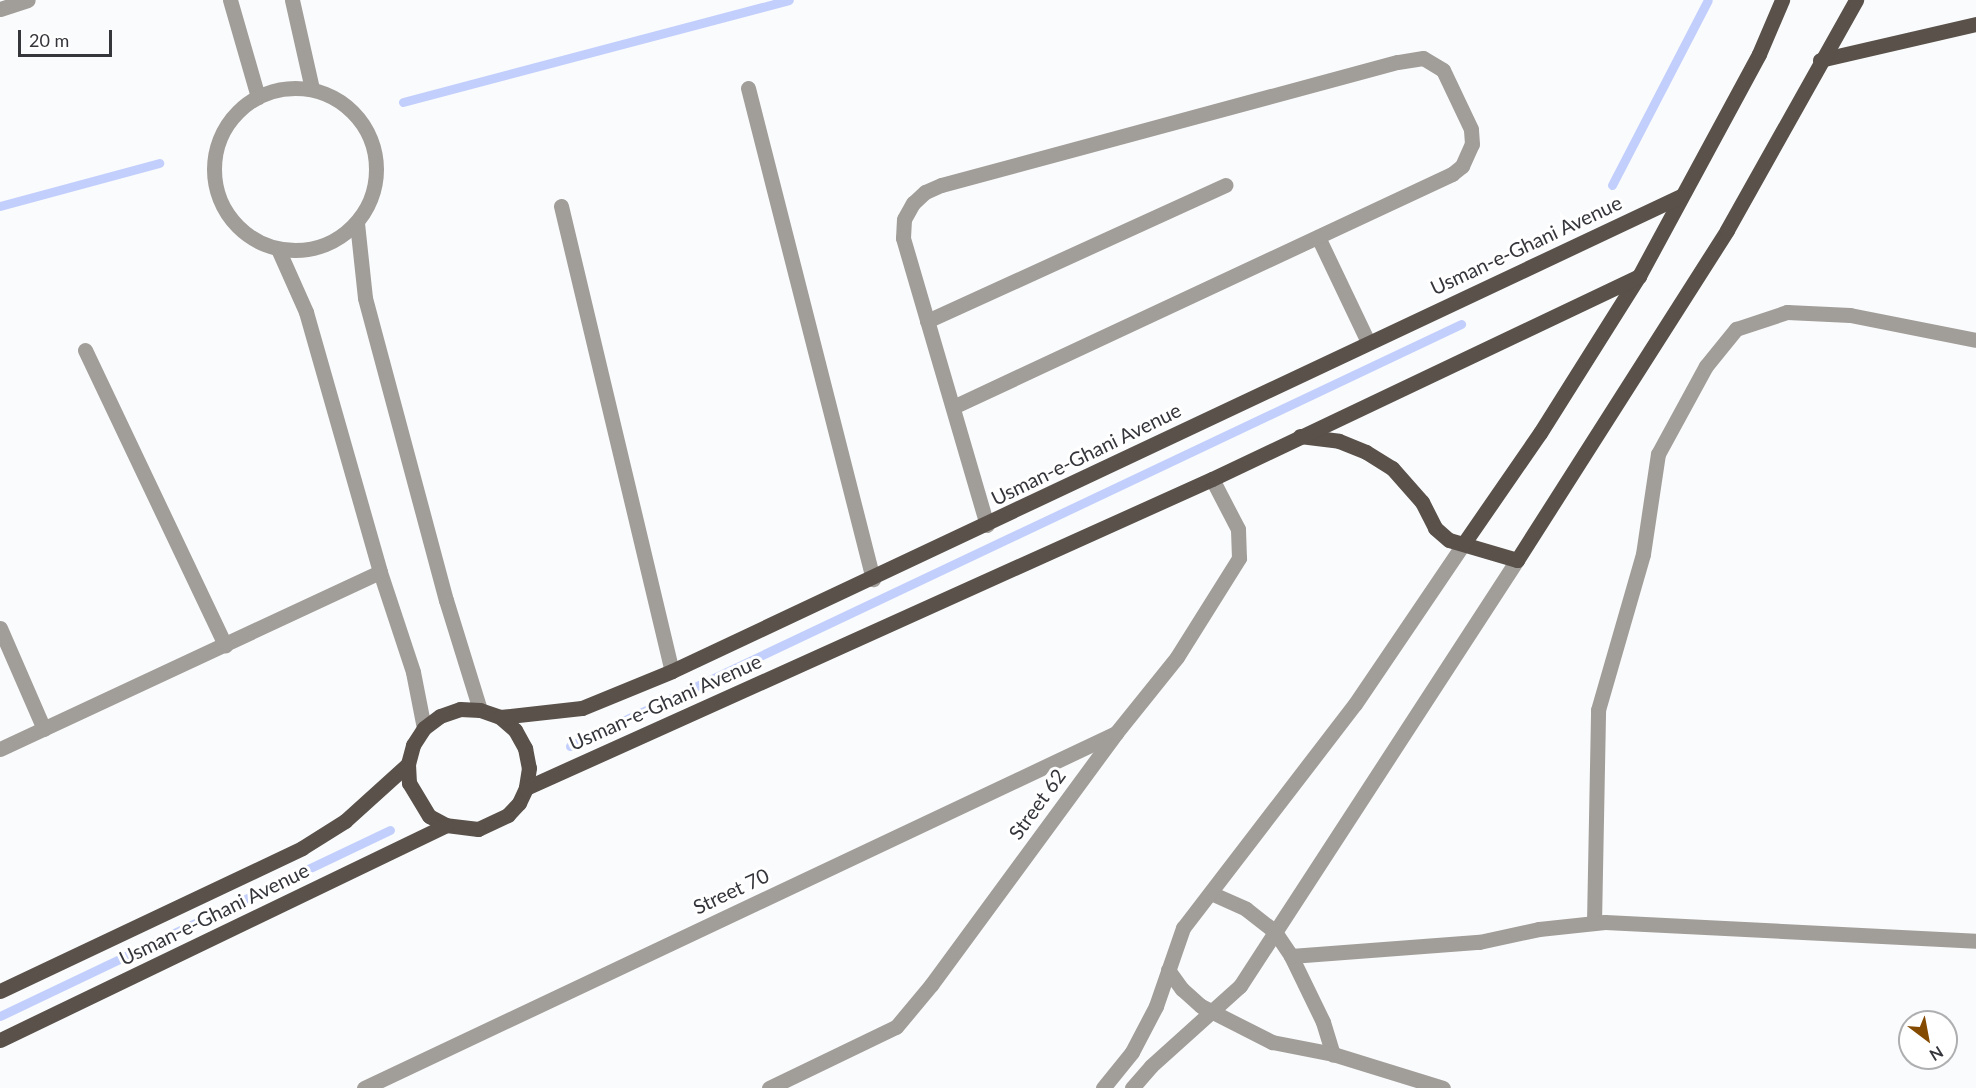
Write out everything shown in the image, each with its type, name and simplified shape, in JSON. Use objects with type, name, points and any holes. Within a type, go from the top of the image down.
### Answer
[{"type":"main road","points":[[1464,543],[1540,433],[1639,276],[1759,54],[1782,0]]},
{"type":"main road","points":[[1300,436],[1339,441],[1392,468],[1422,502],[1435,528],[1449,540],[1517,560],[1727,230],[1820,60],[1856,0]]},
{"type":"main road","points":[[1820,60],[1976,24]]},
{"type":"main road","name":"Usman-e-Ghani Avenue","points":[[500,717],[582,708],[672,671],[873,579],[1368,342],[1681,196]]},
{"type":"main road","name":"Usman-e-Ghani Avenue","points":[[526,788],[1212,479],[1639,276]]},
{"type":"main road","points":[[460,709],[480,710],[500,717],[515,730],[525,748],[529,768],[526,788],[508,815],[494,824],[478,829],[446,825],[429,816],[417,801],[409,783],[408,764],[413,744],[424,728],[441,716],[460,709]]},
{"type":"main road","name":"Usman-e-Ghani Avenue","points":[[0,991],[302,848],[345,821],[408,764]]},
{"type":"main road","name":"Usman-e-Ghani Avenue","points":[[0,1040],[446,825]]},
{"type":"street","points":[[0,9],[28,0]]},
{"type":"street","points":[[230,0],[258,97]]},
{"type":"street","points":[[292,0],[312,89]]},
{"type":"street","points":[[953,407],[1318,237],[1462,166],[1472,144],[1471,129],[1443,70],[1423,58],[1397,62],[925,192],[904,219],[903,238],[987,525]]},
{"type":"street","points":[[284,88],[312,89],[338,99],[360,118],[373,143],[377,171],[372,198],[357,223],[334,241],[307,250],[278,249],[255,240],[236,225],[222,204],[214,180],[215,156],[223,132],[237,112],[258,97],[284,88]]},
{"type":"street","points":[[748,88],[873,579]]},
{"type":"street","points":[[927,321],[1226,185]]},
{"type":"street","points":[[561,206],[672,671]]},
{"type":"street","points":[[357,223],[365,298],[446,600],[480,710]]},
{"type":"street","points":[[1318,237],[1368,342]]},
{"type":"street","points":[[278,249],[306,312],[380,572],[414,672],[424,728]]},
{"type":"street","points":[[1594,923],[1598,710],[1643,554],[1658,454],[1706,366],[1736,329],[1787,312],[1850,315],[1976,340]]},
{"type":"street","points":[[85,350],[225,645]]},
{"type":"street","name":"Street 62","points":[[769,1088],[896,1027],[931,985],[1116,733],[1177,657],[1239,558],[1238,529],[1212,479]]},
{"type":"street","points":[[1103,1088],[1132,1052],[1156,1006],[1183,928],[1213,894],[1355,704],[1464,543]]},
{"type":"street","points":[[1132,1088],[1151,1066],[1214,1013],[1240,986],[1517,560]]},
{"type":"street","points":[[0,749],[380,572]]},
{"type":"street","points":[[0,628],[44,729]]},
{"type":"street","name":"Street 70","points":[[364,1088],[1116,733]]},
{"type":"street","points":[[1213,894],[1239,904],[1275,932],[1291,956],[1323,1022],[1333,1054]]},
{"type":"street","points":[[1291,956],[1479,942],[1539,928],[1594,923],[1976,941]]},
{"type":"street","points":[[1168,970],[1182,989],[1214,1013],[1272,1042],[1333,1054],[1443,1088]]},
{"type":"waterway","points":[[403,102],[789,0]]},
{"type":"waterway","points":[[1612,185],[1708,0]]},
{"type":"waterway","points":[[0,206],[159,163]]},
{"type":"waterway","points":[[570,746],[1461,324]]},
{"type":"waterway","points":[[0,1016],[390,830]]}]
